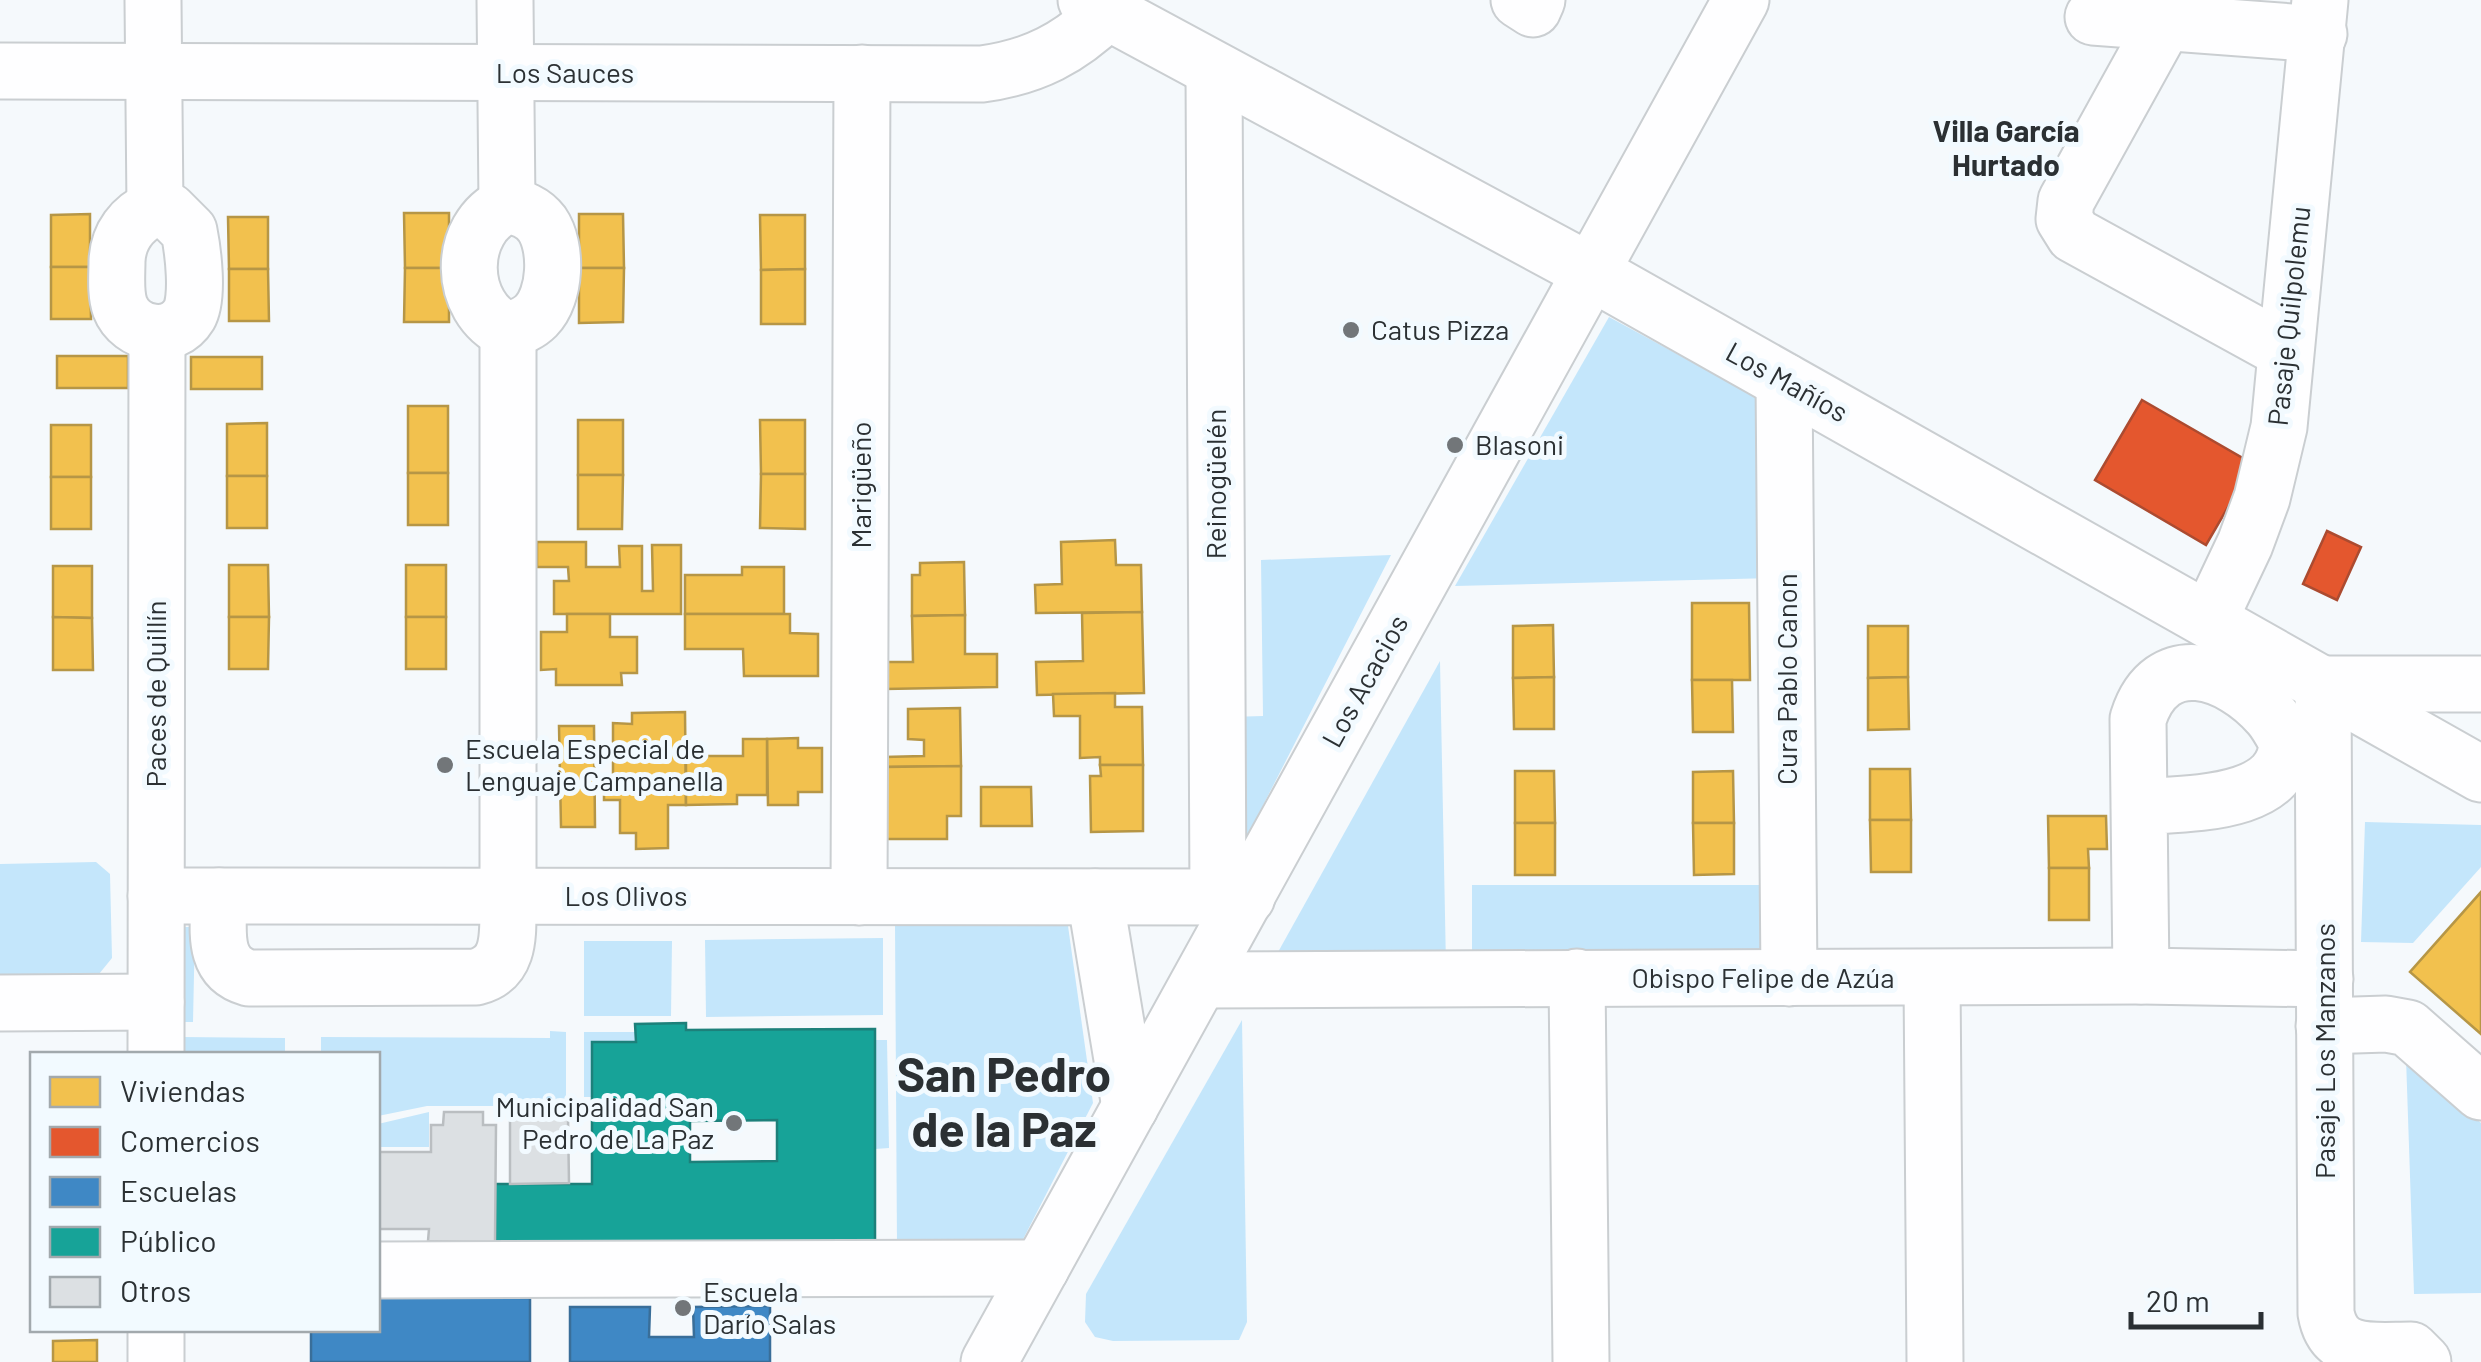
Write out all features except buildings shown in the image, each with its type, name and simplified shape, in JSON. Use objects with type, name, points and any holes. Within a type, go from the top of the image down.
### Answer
[{"type":"street","points":[[154,0],[155,208]]},
{"type":"street","points":[[506,0],[507,205]]},
{"type":"street","points":[[1518,0],[1533,8],[1537,0]]},
{"type":"street","name":"Los Acacios","points":[[989,1362],[1201,980],[1232,897],[1591,272],[1741,0]]},
{"type":"street","name":"Los Sauces","points":[[2,72],[982,74],[1008,70],[1059,52],[1097,6]]},
{"type":"street","name":"Los Mañíos","points":[[1097,6],[1591,272],[2481,774]]},
{"type":"street","points":[[2093,17],[2165,22],[2319,17]]},
{"type":"street","name":"Pasaje Quilpolemu","points":[[2209,620],[2244,544],[2272,465],[2279,427],[2319,17]]},
{"type":"street","points":[[2165,22],[2066,201],[2064,220],[2074,235],[2285,351]]},
{"type":"street","name":"Reinogüelén","points":[[1214,70],[1232,897]]},
{"type":"street","name":"Marigüeño","points":[[860,897],[862,74]]},
{"type":"street","points":[[507,205],[522,208],[542,224],[550,246],[551,279],[550,292],[537,316],[508,331],[494,325],[476,304],[471,252],[476,230],[483,220],[507,205]]},
{"type":"street","points":[[155,208],[168,211],[189,231],[193,293],[193,304],[181,324],[157,333],[128,320],[117,291],[117,254],[122,237],[133,222],[155,208]]},
{"type":"street","points":[[219,896],[222,960],[230,970],[249,978],[476,977],[496,968],[504,957],[508,896],[508,331]]},
{"type":"street","name":"Paces de Quillín","points":[[156,1028],[157,333]]},
{"type":"street","name":"Cura Pablo Canon","points":[[1784,381],[1789,978]]},
{"type":"street","points":[[2139,806],[2198,802],[2262,788],[2305,758],[2287,742],[2271,715],[2248,695],[2207,672],[2177,673],[2151,690],[2138,719],[2139,806],[2141,976]]},
{"type":"street","points":[[2322,684],[2481,684]]},
{"type":"street","name":"Pasaje Los Manzanos","points":[[2322,684],[2305,758],[2325,1003],[2328,1323],[2339,1341],[2359,1350],[2417,1356]]},
{"type":"street","name":"Los Olivos","points":[[156,896],[1232,897]]},
{"type":"street","points":[[1095,897],[1130,1107]]},
{"type":"street","name":"Obispo Felipe de Azúa","points":[[1201,980],[2141,976],[2325,1003],[2408,1028],[2481,1092]]},
{"type":"street","points":[[1578,977],[1582,1362]]},
{"type":"street","points":[[1932,978],[1935,1362]]},
{"type":"street","points":[[0,1004],[156,1028]]},
{"type":"street","points":[[380,1270],[1041,1268]]},
{"type":"street","points":[[156,1332],[156,1362]]},
{"type":"shaded area","points":[[1609,317],[1771,405],[1774,578],[1455,586]]},
{"type":"shaded area","points":[[1391,555],[1229,872],[1229,717],[1263,716],[1261,560]]},
{"type":"shaded area","points":[[1440,661],[1446,966],[1268,970]]},
{"type":"shaded area","points":[[2365,822],[2481,825],[2481,867],[2413,943],[2361,942]]},
{"type":"shaded area","points":[[96,862],[110,874],[112,958],[99,974],[0,975],[0,864]]},
{"type":"shaded area","points":[[1472,885],[1777,885],[1776,963],[1472,963]]},
{"type":"shaded area","points":[[895,925],[1068,926],[1093,1103],[1018,1249],[897,1248]]},
{"type":"shaded area","points":[[176,927],[195,927],[193,1022],[174,1022]]},
{"type":"shaded area","points":[[883,938],[883,1015],[706,1017],[705,940]]},
{"type":"shaded area","points":[[584,941],[672,941],[671,1016],[584,1016]]},
{"type":"shaded area","points":[[1242,1020],[1247,1322],[1239,1340],[1113,1341],[1095,1337],[1085,1322],[1086,1294]]},
{"type":"shaded area","points":[[550,1031],[566,1032],[566,1106],[427,1106],[380,1116],[380,1052],[321,1052],[321,1037],[550,1038]]},
{"type":"shaded area","points":[[584,1032],[636,1032],[636,1042],[592,1042],[592,1097],[584,1097]]},
{"type":"shaded area","points":[[182,1037],[285,1038],[285,1052],[182,1052]]},
{"type":"shaded area","points":[[875,1040],[887,1040],[889,1148],[875,1149]]},
{"type":"shaded area","points":[[2406,1058],[2481,1123],[2481,1293],[2414,1294]]},
{"type":"shaded area","points":[[429,1112],[429,1147],[380,1147],[380,1124]]},
{"type":"place","name":"Catus Pizza","points":[[1351,330]]},
{"type":"place","name":"Blasoni","points":[[1455,445]]},
{"type":"place","name":"Escuela Especial de Lenguaje Campanella","points":[[445,765]]},
{"type":"place","name":"Municipalidad San Pedro de La Paz","points":[[734,1123]]},
{"type":"place","name":"Escuela Darío Salas","points":[[683,1308]]},
{"type":"district","name":"Villa García Hurtado","points":[[2006,149]]},
{"type":"district","name":"San Pedro de la Paz","points":[[1004,1102]]}]
